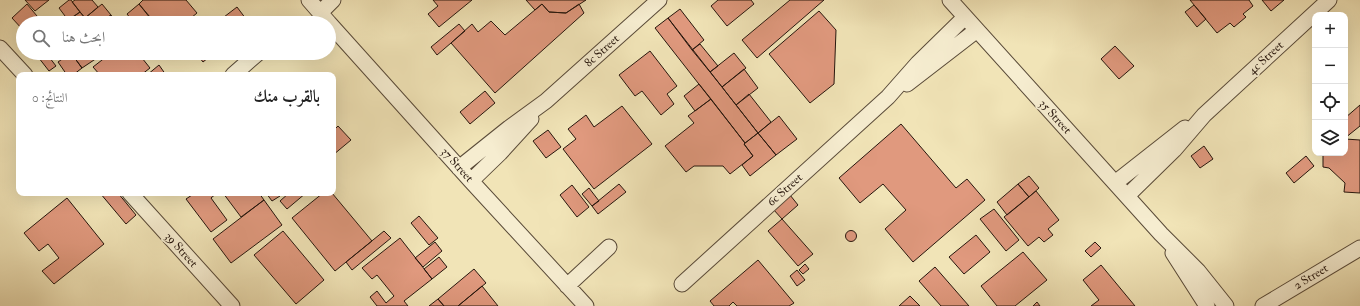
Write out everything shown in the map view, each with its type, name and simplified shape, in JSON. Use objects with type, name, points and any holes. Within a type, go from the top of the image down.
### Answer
[{"type":"street","name":"37 Street","points":[[309,0],[323,16]]},
{"type":"street","points":[[327,16],[333,0]]},
{"type":"street","name":"8c Street","points":[[459,168],[546,101],[658,0]]},
{"type":"street","name":"35 Street","points":[[950,0],[1161,234],[1190,262],[1226,306]]},
{"type":"street","name":"4c Street","points":[[1127,196],[1174,150],[1204,115],[1329,0]]},
{"type":"street","name":"6c Street","points":[[682,284],[888,97],[918,63],[965,17]]},
{"type":"street","name":"6c Street","points":[[888,97],[926,71],[977,30]]},
{"type":"street","name":"37 Street","points":[[336,31],[586,306]]},
{"type":"street","points":[[0,48],[22,72]]},
{"type":"street","points":[[236,72],[250,60]]},
{"type":"street","name":"8c Street","points":[[471,181],[516,136],[546,101]]},
{"type":"street","name":"4c Street","points":[[1115,183],[1166,142],[1204,115]]},
{"type":"street","name":"39 Street","points":[[133,196],[232,306]]},
{"type":"street","name":"35 Street","points":[[1161,234],[1207,306]]},
{"type":"street","points":[[567,286],[609,247]]},
{"type":"street","name":"2 Street","points":[[1263,306],[1360,248]]},
{"type":"building","points":[[25,0],[49,0],[35,11]]},
{"type":"building","points":[[71,0],[80,12],[74,16],[65,16],[59,8]]},
{"type":"building","points":[[75,0],[92,0],[98,7],[87,16],[83,16],[72,2]]},
{"type":"building","points":[[143,0],[186,0],[197,13],[193,16],[148,16],[139,4]]},
{"type":"building","points":[[433,0],[472,0],[439,27],[428,14],[438,6]]},
{"type":"building","points":[[526,0],[586,0],[566,13],[549,12],[542,4],[535,10]]},
{"type":"building","points":[[718,0],[751,0],[754,4],[727,26],[711,6]]},
{"type":"building","points":[[790,0],[824,0],[757,58],[742,40]]},
{"type":"building","points":[[1190,0],[1249,0],[1253,6],[1243,14],[1246,17],[1234,27],[1230,23],[1217,33]]},
{"type":"building","points":[[1262,0],[1284,0],[1271,11]]},
{"type":"building","points":[[27,4],[37,16],[16,16],[16,22],[12,18]]},
{"type":"building","points":[[102,4],[111,15],[110,16],[87,16]]},
{"type":"building","points":[[139,4],[149,16],[129,16],[127,14]]},
{"type":"building","points":[[542,4],[549,12],[566,13],[579,4],[584,13],[495,93],[451,43],[472,24],[478,32],[491,21],[505,35]]},
{"type":"building","points":[[1194,5],[1206,19],[1197,27],[1185,12]]},
{"type":"building","points":[[237,7],[244,16],[225,16]]},
{"type":"building","points":[[680,9],[704,40],[692,50],[668,18]]},
{"type":"building","points":[[819,11],[836,30],[834,84],[810,103],[769,54]]},
{"type":"building","points":[[80,12],[83,16],[75,16]]},
{"type":"building","points":[[668,18],[758,133],[745,143],[655,28]]},
{"type":"building","points":[[459,24],[465,31],[437,55],[431,47]]},
{"type":"building","points":[[700,44],[718,66],[710,72],[692,50]]},
{"type":"building","points":[[1115,46],[1134,66],[1119,79],[1101,59]]},
{"type":"building","points":[[650,51],[677,86],[667,94],[674,104],[661,115],[642,91],[635,96],[619,75]]},
{"type":"building","points":[[734,53],[746,68],[722,87],[710,72]]},
{"type":"building","points":[[40,60],[51,60],[56,66],[49,71]]},
{"type":"building","points":[[61,60],[76,60],[82,68],[77,72],[65,72],[58,62]]},
{"type":"building","points":[[76,60],[94,60],[82,68]]},
{"type":"building","points":[[102,60],[144,60],[150,68],[145,72],[97,72],[93,67]]},
{"type":"building","points":[[159,65],[164,72],[151,72]]},
{"type":"building","points":[[744,69],[758,88],[736,105],[722,87]]},
{"type":"building","points":[[699,84],[711,99],[695,111],[684,96]]},
{"type":"building","points":[[485,91],[495,103],[470,124],[460,112]]},
{"type":"building","points":[[749,94],[771,122],[758,133],[736,105]]},
{"type":"building","points":[[711,99],[745,143],[744,144],[753,156],[730,174],[723,166],[694,166],[686,172],[665,146],[694,123],[688,116]]},
{"type":"building","points":[[1360,105],[1360,126],[1348,136],[1348,120],[1348,115]]},
{"type":"building","points":[[622,106],[652,144],[594,189],[563,149],[576,139],[568,129],[586,115],[594,127]]},
{"type":"building","points":[[779,116],[797,139],[776,155],[758,133]]},
{"type":"building","points":[[901,124],[956,188],[967,179],[985,200],[913,262],[885,229],[906,210],[883,184],[860,203],[839,178]]},
{"type":"building","points":[[338,126],[351,140],[336,152],[336,128]]},
{"type":"building","points":[[548,130],[561,147],[546,158],[533,141]]},
{"type":"building","points":[[758,133],[776,155],[750,176],[742,165],[753,156],[744,144]]},
{"type":"building","points":[[1348,139],[1360,140],[1360,193],[1344,192],[1345,183],[1329,168],[1323,167],[1323,156],[1348,156]]},
{"type":"building","points":[[1204,146],[1213,159],[1200,168],[1191,156]]},
{"type":"building","points":[[1306,156],[1314,166],[1294,183],[1286,173]]},
{"type":"building","points":[[1029,176],[1039,188],[1029,197],[1018,184]]},
{"type":"building","points":[[619,184],[626,192],[598,214],[592,206]]},
{"type":"building","points":[[1018,184],[1029,197],[1007,215],[997,202]]},
{"type":"building","points":[[572,185],[589,207],[577,217],[560,195]]},
{"type":"building","points":[[589,188],[599,201],[592,206],[582,194]]},
{"type":"building","points":[[1036,191],[1059,220],[1048,229],[1053,235],[1044,242],[1039,237],[1028,246],[1004,217]]},
{"type":"building","points":[[790,195],[798,205],[782,219],[773,209]]},
{"type":"building","points":[[103,196],[120,196],[136,215],[126,224]]},
{"type":"building","points":[[190,196],[213,196],[211,198],[227,220],[211,232],[186,199]]},
{"type":"building","points":[[225,196],[261,196],[264,200],[241,217]]},
{"type":"building","points":[[268,196],[280,196],[272,201]]},
{"type":"building","points":[[286,196],[302,196],[287,209],[280,201]]},
{"type":"building","points":[[319,196],[334,196],[372,241],[335,271],[292,218]]},
{"type":"building","points":[[67,198],[104,244],[54,284],[42,271],[59,258],[48,244],[39,251],[24,233]]},
{"type":"building","points":[[264,200],[282,225],[231,263],[213,239]]},
{"type":"building","points":[[994,209],[1019,240],[1006,251],[980,219]]},
{"type":"building","points":[[419,216],[438,238],[429,245],[411,223]]},
{"type":"building","points":[[782,219],[813,254],[798,266],[768,231]]},
{"type":"building","points":[[283,231],[324,280],[296,304],[254,255]]},
{"type":"building","points":[[384,231],[391,238],[352,270],[346,262]]},
{"type":"building","points":[[849,231],[853,231],[855,232],[855,240],[849,241],[846,238],[846,234]]},
{"type":"building","points":[[976,235],[990,252],[964,274],[949,257]]},
{"type":"building","points":[[400,238],[432,279],[404,301],[408,306],[377,306],[370,297],[377,291],[386,303],[394,296],[377,275],[372,279],[362,268]]},
{"type":"building","points":[[435,242],[442,251],[423,267],[415,258]]},
{"type":"building","points":[[1095,242],[1101,248],[1091,257],[1085,251]]},
{"type":"building","points":[[1023,252],[1047,280],[1015,306],[997,306],[981,286]]},
{"type":"building","points":[[439,257],[447,267],[432,279],[424,269]]},
{"type":"building","points":[[758,260],[794,303],[789,306],[737,306],[733,302],[729,306],[714,306],[710,301]]},
{"type":"building","points":[[805,264],[809,269],[803,274],[799,270]]},
{"type":"building","points":[[1101,265],[1135,306],[1091,306],[1099,300],[1083,280]]},
{"type":"building","points":[[935,267],[969,306],[941,306],[919,281]]},
{"type":"building","points":[[474,269],[486,283],[458,306],[444,306],[438,299]]},
{"type":"building","points":[[797,270],[805,280],[797,286],[790,276]]},
{"type":"building","points":[[482,286],[498,306],[458,306]]},
{"type":"building","points":[[910,296],[920,306],[899,306]]},
{"type":"building","points":[[438,299],[444,306],[429,306]]},
{"type":"building","points":[[1037,302],[1040,306],[1033,306]]}]
